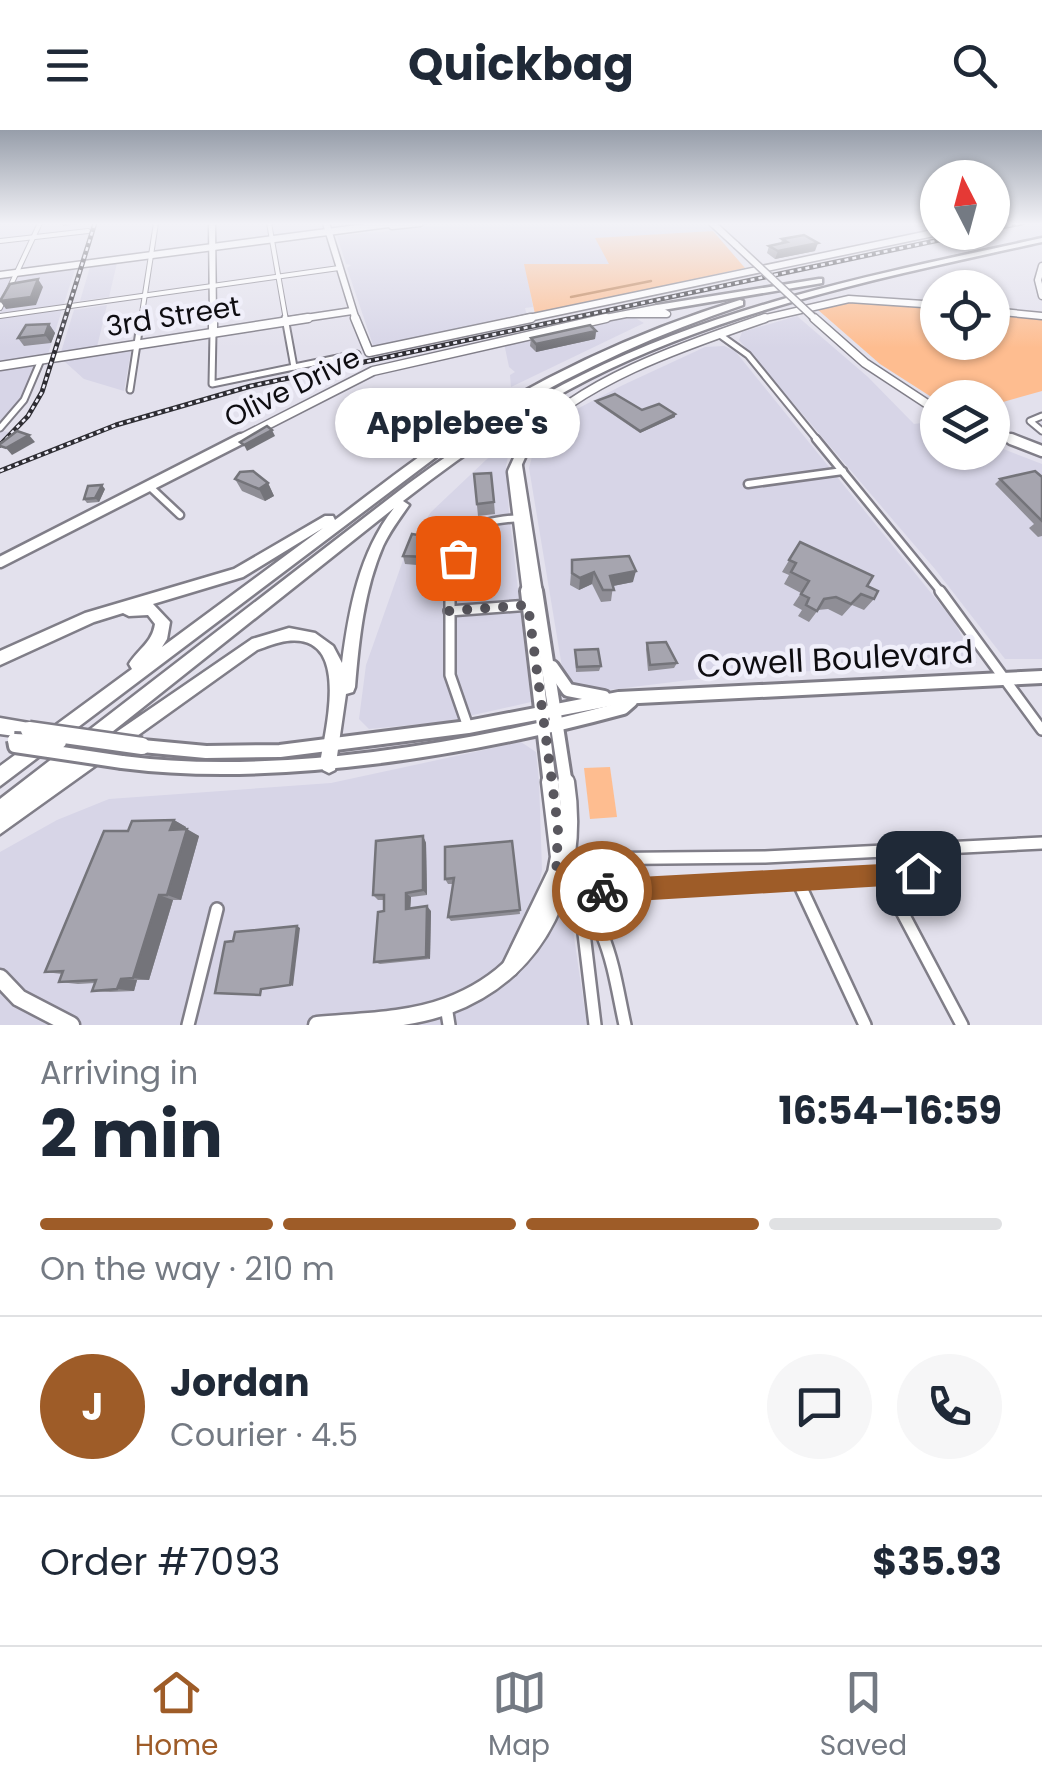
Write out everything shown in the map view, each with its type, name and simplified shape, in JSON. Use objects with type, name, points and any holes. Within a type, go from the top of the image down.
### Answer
[{"type":"highway","points":[[657,308],[893,265]]},
{"type":"highway","points":[[0,810],[467,448],[527,408],[712,322],[766,304],[935,265]]},
{"type":"highway","points":[[0,777],[390,484],[504,406],[600,357],[690,319],[819,281]]},
{"type":"highway","points":[[334,754],[358,618],[379,542],[404,504],[467,448]]},
{"type":"highway","points":[[0,662],[90,617],[252,567],[390,484]]},
{"type":"highway","points":[[0,662],[118,613],[142,608],[157,612],[163,630],[152,651],[85,714]]},
{"type":"highway","points":[[0,825],[232,657],[276,636],[316,639],[336,660],[339,678],[334,754]]},
{"type":"highway","points":[[0,726],[14,736],[142,746]]},
{"type":"street","points":[[0,308],[20,265]]},
{"type":"street","points":[[0,276],[81,265]]},
{"type":"street","points":[[130,390],[150,265]]},
{"type":"street","points":[[212,265],[212,384],[357,354]]},
{"type":"street","points":[[275,265],[294,367]]},
{"type":"street","points":[[339,265],[352,311],[370,352],[783,265]]},
{"type":"street","points":[[760,265],[872,362],[920,395]]},
{"type":"street","points":[[1042,266],[1038,280],[1042,296]]},
{"type":"street","points":[[0,316],[340,268]]},
{"type":"street","points":[[317,1025],[448,1016],[510,968],[539,938],[561,882],[565,859],[549,720],[513,472],[528,438],[566,409],[653,363],[720,336],[840,300],[920,304]]},
{"type":"street","name":"Olive Drive","points":[[0,562],[383,367],[627,314],[666,315],[657,308]]},
{"type":"street","name":"3rd Street","points":[[0,366],[352,311]]},
{"type":"street","points":[[1010,313],[1042,316]]},
{"type":"street","points":[[720,336],[748,355],[843,471],[958,613],[1042,730]]},
{"type":"street","points":[[1,428],[24,400],[42,360]]},
{"type":"street","points":[[1042,416],[1030,421],[1042,431]]},
{"type":"street","points":[[1010,441],[1042,454]]},
{"type":"street","points":[[748,484],[843,471]]},
{"type":"street","points":[[148,485],[180,515]]},
{"type":"street","points":[[468,728],[449,672],[449,611],[468,530],[487,520],[522,518]]},
{"type":"street","points":[[449,611],[534,604]]},
{"type":"street","points":[[534,604],[556,678],[581,696],[625,699]]},
{"type":"street","points":[[547,656],[549,720]]},
{"type":"street","name":"Cowell Boulevard","points":[[549,720],[623,708],[625,699],[736,690],[1042,677]]},
{"type":"street","points":[[14,736],[15,746],[226,772],[549,720]]},
{"type":"street","points":[[142,746],[334,754],[468,728],[549,720]]},
{"type":"street","points":[[565,859],[880,853],[1042,843]]},
{"type":"street","points":[[586,898],[607,889],[796,876],[918,873]]},
{"type":"street","points":[[882,874],[962,1025]]},
{"type":"street","points":[[796,876],[865,1025]]},
{"type":"street","points":[[561,882],[586,898],[600,922],[625,1025]]},
{"type":"street","points":[[586,898],[584,940],[595,1025]]},
{"type":"street","points":[[188,1025],[218,909]]},
{"type":"street","points":[[0,978],[19,998],[71,1025]]},
{"type":"shaded area","points":[[117,265],[109,297],[80,301],[90,267]]},
{"type":"shaded area","points":[[524,265],[742,265],[745,268],[535,314]]},
{"type":"shaded area","points":[[525,265],[533,307],[525,308],[527,316],[374,348],[347,268]]},
{"type":"shaded area","points":[[75,269],[48,354],[37,356],[36,360],[41,360],[20,407],[6,423],[3,431],[9,432],[0,441],[0,278]]},
{"type":"shaded area","points":[[856,301],[920,307],[920,360],[1010,360],[1010,316],[1042,319],[1042,391],[1010,400],[1010,380],[920,380],[920,390],[880,364],[817,309]]},
{"type":"shaded area","points":[[107,305],[97,347],[61,352],[74,310]]},
{"type":"shaded area","points":[[632,316],[644,323],[511,387],[510,375],[515,372],[509,367],[504,343]]},
{"type":"shaded area","points":[[797,316],[868,377],[914,424],[920,423],[920,470],[1010,470],[1010,452],[1042,464],[1042,659],[1005,659],[935,569],[739,340],[742,332]]},
{"type":"shaded area","points":[[724,346],[735,351],[953,620],[977,663],[730,675],[600,691],[574,687],[564,679],[529,468],[536,442],[577,409],[623,385],[705,347]]},
{"type":"shaded area","points":[[131,351],[124,391],[84,379],[64,361]]},
{"type":"shaded area","points":[[511,443],[506,466],[509,512],[531,702],[442,722],[369,729],[359,719],[366,665],[407,549],[431,512],[487,459]]},
{"type":"shaded area","points":[[521,742],[536,752],[542,870],[538,890],[569,903],[587,1025],[0,1025],[0,852],[57,820],[109,799],[331,783]]},
{"type":"shaded area","points":[[610,767],[617,817],[590,819],[584,768]]},
{"type":"building","points":[[38,279],[31,297],[0,301],[10,284]]},
{"type":"building","points":[[49,324],[45,335],[18,338],[26,325]]},
{"type":"building","points":[[590,325],[596,331],[536,344],[531,338]]},
{"type":"building","points":[[615,394],[642,410],[659,404],[675,414],[640,431],[596,401]]},
{"type":"building","points":[[267,426],[272,430],[244,445],[240,442]]},
{"type":"building","points":[[17,431],[29,435],[6,448],[0,446],[0,444]]},
{"type":"building","points":[[253,471],[268,483],[259,489],[235,479],[240,472]]},
{"type":"building","points":[[1035,471],[1042,477],[1042,521],[1000,479]]},
{"type":"building","points":[[491,473],[494,502],[477,504],[474,474]]},
{"type":"building","points":[[102,485],[95,498],[84,499],[88,486]]},
{"type":"building","points":[[412,534],[431,537],[428,557],[403,556]]},
{"type":"building","points":[[800,542],[873,576],[867,586],[878,591],[874,599],[861,594],[851,604],[836,597],[824,599],[817,611],[806,605],[809,598],[801,594],[809,581],[791,572],[796,563],[789,560]]},
{"type":"building","points":[[629,556],[636,571],[610,576],[614,590],[603,590],[594,572],[580,578],[572,573],[572,560]]},
{"type":"building","points":[[666,642],[677,663],[650,665],[647,643]]},
{"type":"building","points":[[598,649],[601,666],[577,667],[575,650]]},
{"type":"building","points":[[174,820],[170,830],[187,829],[167,895],[159,895],[133,978],[121,979],[117,989],[92,991],[96,980],[59,982],[63,971],[45,972],[104,831],[128,831],[132,821]]},
{"type":"building","points":[[423,836],[423,890],[406,893],[406,909],[427,906],[426,957],[374,962],[378,912],[384,911],[384,895],[373,895],[376,841]]},
{"type":"building","points":[[512,841],[520,910],[448,917],[454,878],[445,879],[445,847]]},
{"type":"building","points":[[297,926],[290,985],[261,989],[260,995],[215,993],[225,942],[233,941],[235,932]]},
{"type":"waterway","points":[[571,297],[651,281]]},
{"type":"railway","points":[[0,445],[28,416],[42,392],[82,265]]},
{"type":"railway","points":[[0,471],[116,425],[251,386],[823,265]]},
{"type":"way so far","points":[[458,558],[449,611],[528,605],[558,827],[556,880],[586,898],[602,891]]},
{"type":"place","name":"Applebee's","points":[[458,558]]},
{"type":"route","points":[[602,891],[796,876],[918,873]]}]
